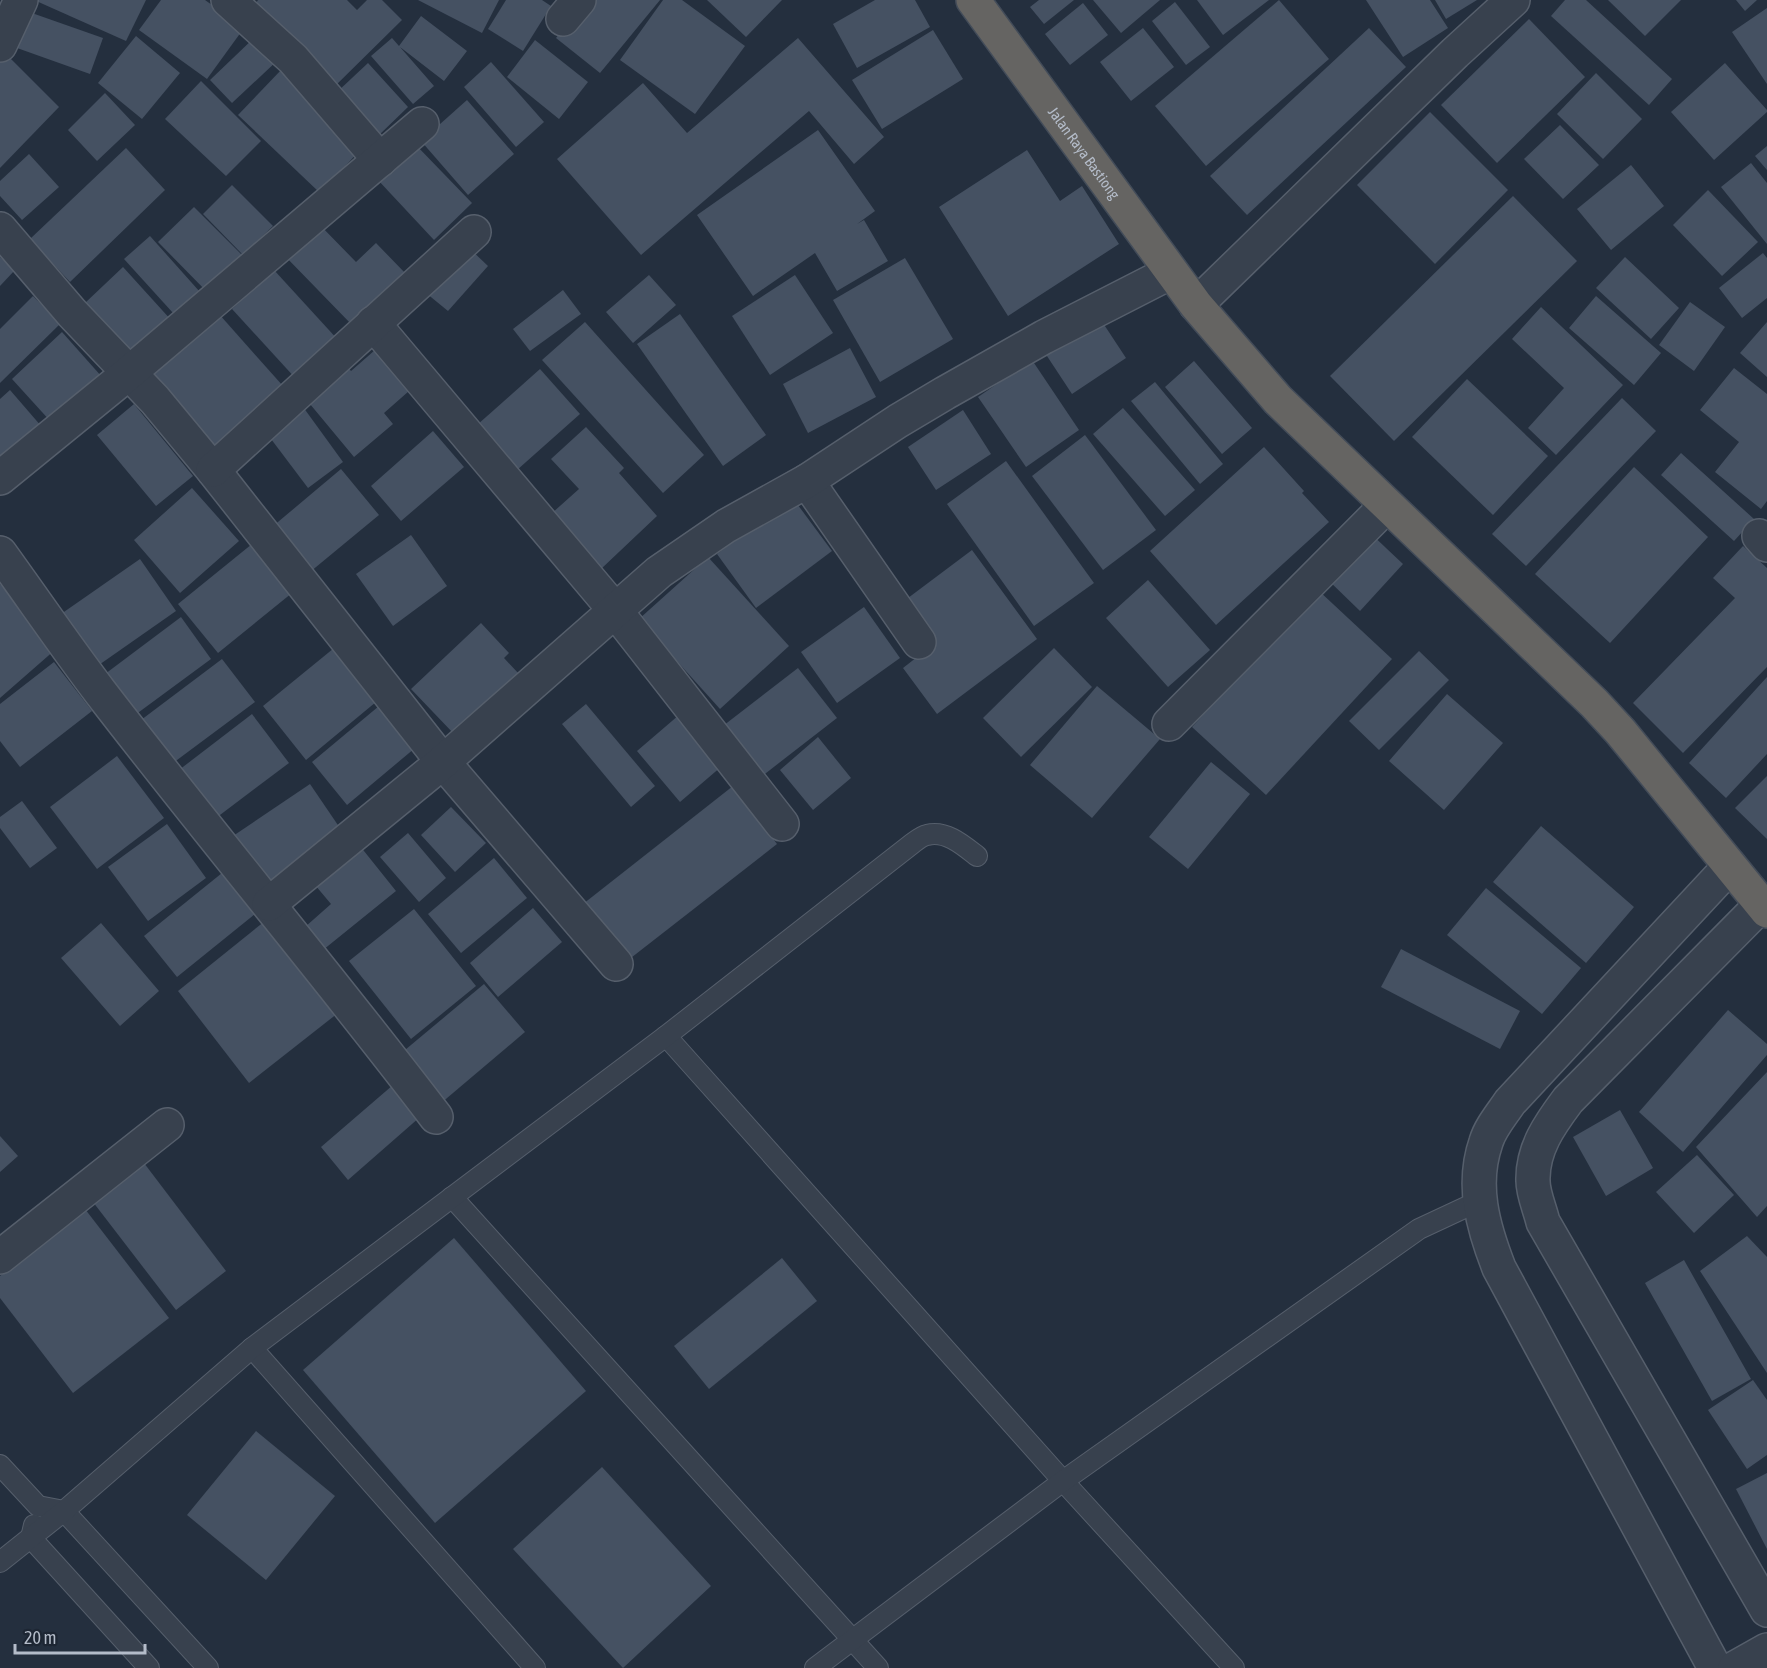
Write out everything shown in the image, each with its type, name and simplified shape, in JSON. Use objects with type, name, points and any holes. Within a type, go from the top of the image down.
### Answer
[{"type":"highway","name":"Jalan Raya Bastiong","points":[[974,0],[1196,305],[1278,400],[1594,703],[1620,731],[1730,866],[1765,904]]},
{"type":"street","points":[[0,45],[16,15],[21,0]]},
{"type":"street","points":[[228,0],[293,59],[380,160]]},
{"type":"street","points":[[1196,305],[1455,53],[1513,0]]},
{"type":"street","points":[[0,478],[130,372],[422,124]]},
{"type":"street","points":[[0,229],[72,313],[130,372],[213,470],[443,762],[616,964]]},
{"type":"street","points":[[213,470],[474,232]]},
{"type":"street","points":[[269,904],[443,762],[614,609],[659,572],[726,526],[807,481],[898,421],[1034,342],[1171,272]]},
{"type":"street","points":[[373,323],[614,609],[782,824]]},
{"type":"street","points":[[807,481],[918,642]]},
{"type":"street","points":[[1169,724],[1387,505]]},
{"type":"street","points":[[0,553],[100,692],[334,985],[436,1117]]},
{"type":"street","points":[[1715,1668],[1499,1268],[1487,1238],[1479,1201],[1478,1173],[1486,1140],[1510,1102],[1730,866]]},
{"type":"street","points":[[1765,904],[1568,1100],[1549,1126],[1534,1158],[1533,1183],[1544,1222],[1767,1610]]},
{"type":"street","points":[[0,1257],[167,1125]]},
{"type":"street","points":[[1735,1668],[1767,1650]]},
{"type":"lane","points":[[0,1562],[64,1511],[252,1348],[666,1036],[920,839],[927,835],[934,835],[956,840],[977,856]]},
{"type":"lane","points":[[666,1036],[1063,1481],[1234,1668]]},
{"type":"lane","points":[[452,1197],[878,1668]]},
{"type":"lane","points":[[815,1668],[1063,1481],[1419,1228],[1479,1201]]},
{"type":"lane","points":[[252,1348],[535,1668]]},
{"type":"lane","points":[[2,1468],[35,1503],[64,1511],[208,1668]]},
{"type":"lane","points":[[35,1503],[31,1538],[149,1668]]},
{"type":"building","points":[[34,0],[146,0],[126,41]]},
{"type":"building","points":[[161,0],[205,0],[244,28],[207,79],[139,30]]},
{"type":"building","points":[[258,0],[347,0],[357,10],[367,0],[382,0],[402,20],[332,89],[251,11]]},
{"type":"building","points":[[418,0],[499,0],[482,33]]},
{"type":"building","points":[[506,0],[542,0],[551,6],[523,51],[488,29]]},
{"type":"building","points":[[587,0],[660,0],[600,73],[556,38]]},
{"type":"building","points":[[663,0],[682,0],[745,46],[695,114],[620,60]]},
{"type":"building","points":[[707,0],[782,0],[746,37]]},
{"type":"building","points":[[875,0],[915,0],[930,27],[857,68],[833,24]]},
{"type":"building","points":[[1039,0],[1074,0],[1044,24],[1030,7]]},
{"type":"building","points":[[1093,0],[1160,0],[1121,33]]},
{"type":"building","points":[[1197,0],[1269,0],[1223,35]]},
{"type":"building","points":[[1279,0],[1329,59],[1206,166],[1155,106]]},
{"type":"building","points":[[1366,0],[1430,0],[1448,28],[1403,57]]},
{"type":"building","points":[[1435,0],[1477,0],[1446,19]]},
{"type":"building","points":[[1565,0],[1586,0],[1672,79],[1649,105],[1551,16]]},
{"type":"building","points":[[1608,0],[1681,0],[1645,36]]},
{"type":"building","points":[[1736,0],[1757,0],[1745,11]]},
{"type":"building","points":[[1175,2],[1210,47],[1186,65],[1152,21]]},
{"type":"building","points":[[1083,3],[1108,35],[1070,65],[1045,34]]},
{"type":"building","points":[[1767,8],[1767,84],[1732,32]]},
{"type":"building","points":[[29,12],[103,38],[90,74],[17,48]]},
{"type":"building","points":[[421,16],[467,51],[444,81],[400,47],[434,86],[413,104],[371,56],[392,38],[399,46]]},
{"type":"building","points":[[1529,19],[1585,77],[1497,163],[1441,105]]},
{"type":"building","points":[[1143,28],[1174,67],[1131,101],[1100,62]]},
{"type":"building","points":[[1369,28],[1406,67],[1247,215],[1210,176]]},
{"type":"building","points":[[933,30],[963,79],[882,129],[852,80]]},
{"type":"building","points":[[257,35],[279,59],[232,103],[210,80]]},
{"type":"building","points":[[136,36],[180,73],[142,119],[98,83]]},
{"type":"building","points":[[798,38],[884,137],[854,164],[809,111],[641,255],[557,159],[643,83],[687,133]]},
{"type":"building","points":[[535,40],[588,82],[559,119],[507,77]]},
{"type":"building","points":[[7,55],[59,107],[0,168],[0,63]]},
{"type":"building","points":[[491,62],[544,122],[516,147],[464,87]]},
{"type":"building","points":[[368,63],[408,107],[377,137],[336,93]]},
{"type":"building","points":[[1725,63],[1767,112],[1714,160],[1671,112]]},
{"type":"building","points":[[282,69],[363,147],[320,193],[238,115]]},
{"type":"building","points":[[1596,73],[1642,119],[1603,159],[1557,114]]},
{"type":"building","points":[[201,81],[261,141],[226,176],[165,119]]},
{"type":"building","points":[[105,93],[135,125],[97,161],[68,130]]},
{"type":"building","points":[[467,100],[514,154],[468,195],[421,141]]},
{"type":"building","points":[[1430,112],[1508,190],[1435,264],[1357,185]]},
{"type":"building","points":[[1560,125],[1599,165],[1563,199],[1524,159]]},
{"type":"building","points":[[818,130],[875,211],[857,224],[864,220],[888,261],[837,291],[815,253],[753,296],[697,215]]},
{"type":"building","points":[[414,143],[472,203],[434,240],[377,179]]},
{"type":"building","points":[[1767,146],[1767,170],[1755,156]]},
{"type":"building","points":[[126,148],[165,190],[70,282],[30,239]]},
{"type":"building","points":[[1027,150],[1060,201],[1082,186],[1119,244],[1008,316],[939,207]]},
{"type":"building","points":[[29,154],[59,187],[22,220],[0,196],[0,181]]},
{"type":"building","points":[[1751,163],[1767,183],[1767,244],[1721,187]]},
{"type":"building","points":[[1631,165],[1664,206],[1611,250],[1577,209]]},
{"type":"building","points":[[232,185],[273,226],[243,255],[203,214]]},
{"type":"building","points":[[1708,190],[1758,242],[1722,276],[1673,225]]},
{"type":"building","points":[[1513,196],[1577,261],[1394,441],[1330,376]]},
{"type":"building","points":[[194,207],[249,262],[213,298],[158,242]]},
{"type":"building","points":[[317,222],[356,262],[376,243],[407,275],[353,326],[283,254]]},
{"type":"building","points":[[150,236],[208,301],[183,324],[124,259]]},
{"type":"building","points":[[468,247],[488,266],[448,311],[426,293]]},
{"type":"building","points":[[1763,253],[1767,258],[1767,298],[1742,318],[1719,288]]},
{"type":"building","points":[[0,257],[15,270],[0,286]]},
{"type":"building","points":[[1625,257],[1679,308],[1651,339],[1596,288]]},
{"type":"building","points":[[905,258],[953,339],[880,382],[833,300]]},
{"type":"building","points":[[123,267],[172,321],[135,356],[85,303]]},
{"type":"building","points":[[274,270],[339,341],[297,380],[232,309]]},
{"type":"building","points":[[649,275],[676,305],[633,343],[606,312]]},
{"type":"building","points":[[795,275],[833,333],[770,375],[732,316]]},
{"type":"building","points":[[563,290],[581,314],[530,351],[513,329]]},
{"type":"building","points":[[33,296],[60,324],[0,383],[0,329]]},
{"type":"building","points":[[1596,296],[1661,353],[1634,385],[1569,328]]},
{"type":"building","points":[[1690,302],[1725,327],[1694,371],[1659,345]]},
{"type":"building","points":[[1541,307],[1623,385],[1556,455],[1528,428],[1564,388],[1512,339]]},
{"type":"building","points":[[219,314],[283,386],[214,448],[149,375]]},
{"type":"building","points":[[680,314],[766,435],[723,466],[637,344]]},
{"type":"building","points":[[1099,317],[1126,358],[1072,394],[1045,353]]},
{"type":"building","points":[[585,322],[704,455],[663,493],[542,360]]},
{"type":"building","points":[[1767,322],[1767,377],[1740,353]]},
{"type":"building","points":[[62,332],[102,377],[52,423],[12,379]]},
{"type":"building","points":[[850,348],[876,397],[808,433],[783,384]]},
{"type":"building","points":[[375,350],[409,391],[384,413],[393,424],[354,457],[300,392],[340,358],[351,371]]},
{"type":"building","points":[[1032,360],[1079,430],[1026,467],[978,397]]},
{"type":"building","points":[[1194,361],[1252,428],[1222,454],[1165,387]]},
{"type":"building","points":[[1734,368],[1767,394],[1767,501],[1761,509],[1715,472],[1739,442],[1700,410]]},
{"type":"building","points":[[540,369],[580,414],[517,470],[477,425]]},
{"type":"building","points":[[1467,379],[1548,456],[1493,515],[1412,437]]},
{"type":"building","points":[[1155,382],[1223,464],[1200,484],[1131,401]]},
{"type":"building","points":[[10,390],[48,434],[0,476],[0,399]]},
{"type":"building","points":[[1622,398],[1656,431],[1526,566],[1492,534]]},
{"type":"building","points":[[298,400],[343,462],[308,488],[262,427]]},
{"type":"building","points":[[134,404],[193,476],[156,506],[97,435]]},
{"type":"building","points":[[1123,408],[1195,490],[1165,516],[1093,434]]},
{"type":"building","points":[[963,410],[991,454],[936,490],[908,447]]},
{"type":"building","points":[[586,427],[624,468],[619,473],[657,516],[601,569],[551,514],[579,489],[551,459]]},
{"type":"building","points":[[433,431],[464,467],[401,521],[371,486]]},
{"type":"building","points":[[1085,435],[1156,530],[1103,570],[1032,476]]},
{"type":"building","points":[[1264,447],[1329,522],[1216,625],[1150,551]]},
{"type":"building","points":[[1681,453],[1754,519],[1734,541],[1661,475]]},
{"type":"building","points":[[1006,461],[1094,583],[1034,626],[947,504]]},
{"type":"building","points":[[1634,467],[1708,537],[1610,643],[1535,574]]},
{"type":"building","points":[[341,469],[379,515],[310,572],[272,527]]},
{"type":"building","points":[[192,488],[239,541],[180,593],[134,540]]},
{"type":"building","points":[[792,497],[832,551],[756,608],[717,554]]},
{"type":"building","points":[[1368,531],[1403,564],[1360,611],[1325,577]]},
{"type":"building","points":[[411,535],[447,586],[393,626],[356,574]]},
{"type":"building","points":[[252,544],[292,593],[218,653],[178,604]]},
{"type":"building","points":[[1743,546],[1767,568],[1767,667],[1683,753],[1633,703],[1735,598],[1713,578]]},
{"type":"building","points":[[972,550],[1037,639],[937,714],[903,668],[935,643],[904,601]]},
{"type":"building","points":[[708,557],[789,646],[720,709],[639,619]]},
{"type":"building","points":[[140,559],[176,611],[96,667],[61,614]]},
{"type":"building","points":[[1148,580],[1210,650],[1168,687],[1106,618]]},
{"type":"building","points":[[0,584],[56,649],[0,698]]},
{"type":"building","points":[[1318,590],[1392,659],[1266,795],[1192,727]]},
{"type":"building","points":[[864,607],[900,658],[837,703],[801,652]]},
{"type":"building","points":[[181,617],[211,659],[135,715],[105,674]]},
{"type":"building","points":[[481,623],[509,653],[504,658],[519,674],[454,734],[411,689]]},
{"type":"building","points":[[339,644],[382,697],[306,760],[263,706]]},
{"type":"building","points":[[1054,648],[1092,687],[1021,757],[983,718]]},
{"type":"building","points":[[1419,651],[1449,680],[1379,750],[1349,721]]},
{"type":"building","points":[[222,659],[255,702],[173,763],[141,720]]},
{"type":"building","points":[[54,662],[92,711],[20,767],[0,741],[0,704]]},
{"type":"building","points":[[798,668],[837,718],[757,780],[719,729]]},
{"type":"building","points":[[1767,677],[1767,754],[1726,798],[1689,763]]},
{"type":"building","points":[[1097,686],[1160,739],[1092,818],[1030,765]]},
{"type":"building","points":[[1447,694],[1503,743],[1444,810],[1389,761]]},
{"type":"building","points":[[385,701],[421,743],[347,805],[312,762]]},
{"type":"building","points":[[586,704],[655,786],[631,807],[562,724]]},
{"type":"building","points":[[252,714],[289,763],[216,818],[179,770]]},
{"type":"building","points":[[679,715],[722,766],[680,802],[637,751]]},
{"type":"building","points":[[818,737],[851,778],[813,810],[780,770]]},
{"type":"building","points":[[117,756],[164,818],[97,869],[50,807]]},
{"type":"building","points":[[1211,762],[1250,794],[1188,869],[1149,837]]},
{"type":"building","points":[[1767,776],[1767,839],[1735,808]]},
{"type":"building","points":[[310,784],[344,834],[267,886],[233,836]]},
{"type":"building","points":[[733,786],[777,844],[627,961],[583,904]]},
{"type":"building","points":[[22,801],[57,848],[30,868],[0,828],[0,817]]},
{"type":"building","points":[[451,807],[486,843],[455,872],[421,835]]},
{"type":"building","points":[[167,824],[206,878],[148,921],[108,867]]},
{"type":"building","points":[[1541,826],[1634,907],[1586,963],[1493,882]]},
{"type":"building","points":[[408,833],[446,878],[419,902],[380,857]]},
{"type":"building","points":[[356,841],[396,891],[323,950],[305,927],[331,904],[310,879]]},
{"type":"building","points":[[494,858],[527,898],[461,953],[428,914]]},
{"type":"building","points":[[222,873],[255,914],[177,977],[144,936]]},
{"type":"building","points":[[1486,888],[1581,968],[1542,1014],[1447,935]]},
{"type":"building","points":[[533,908],[562,942],[498,997],[470,963]]},
{"type":"building","points":[[414,909],[476,986],[411,1039],[349,961]]},
{"type":"building","points":[[265,921],[338,1013],[249,1083],[178,991]]},
{"type":"building","points":[[101,923],[159,991],[120,1026],[61,958]]},
{"type":"building","points":[[1401,949],[1520,1011],[1500,1049],[1381,987]]},
{"type":"building","points":[[484,984],[525,1032],[440,1104],[399,1055]]},
{"type":"building","points":[[1728,1010],[1767,1044],[1767,1055],[1683,1152],[1639,1112]]},
{"type":"building","points":[[1767,1072],[1767,1206],[1757,1217],[1696,1147]]},
{"type":"building","points":[[393,1085],[420,1117],[348,1180],[321,1147]]},
{"type":"building","points":[[1620,1110],[1653,1168],[1606,1196],[1573,1137]]},
{"type":"building","points":[[0,1136],[18,1156],[0,1172]]},
{"type":"building","points":[[1697,1155],[1734,1195],[1694,1233],[1656,1192]]},
{"type":"building","points":[[144,1163],[226,1271],[176,1310],[93,1202]]},
{"type":"building","points":[[85,1209],[169,1318],[73,1393],[0,1298],[0,1276]]},
{"type":"building","points":[[1747,1236],[1767,1257],[1767,1373],[1700,1271]]},
{"type":"building","points":[[454,1238],[586,1391],[435,1523],[303,1370]]},
{"type":"building","points":[[782,1258],[817,1301],[709,1389],[674,1346]]},
{"type":"building","points":[[1684,1260],[1751,1379],[1712,1401],[1645,1283]]},
{"type":"building","points":[[1753,1380],[1767,1400],[1767,1455],[1747,1469],[1708,1410]]},
{"type":"building","points":[[256,1431],[335,1496],[266,1580],[187,1515]]},
{"type":"building","points":[[602,1467],[711,1586],[623,1668],[513,1549]]},
{"type":"building","points":[[1767,1473],[1767,1549],[1736,1489]]}]
